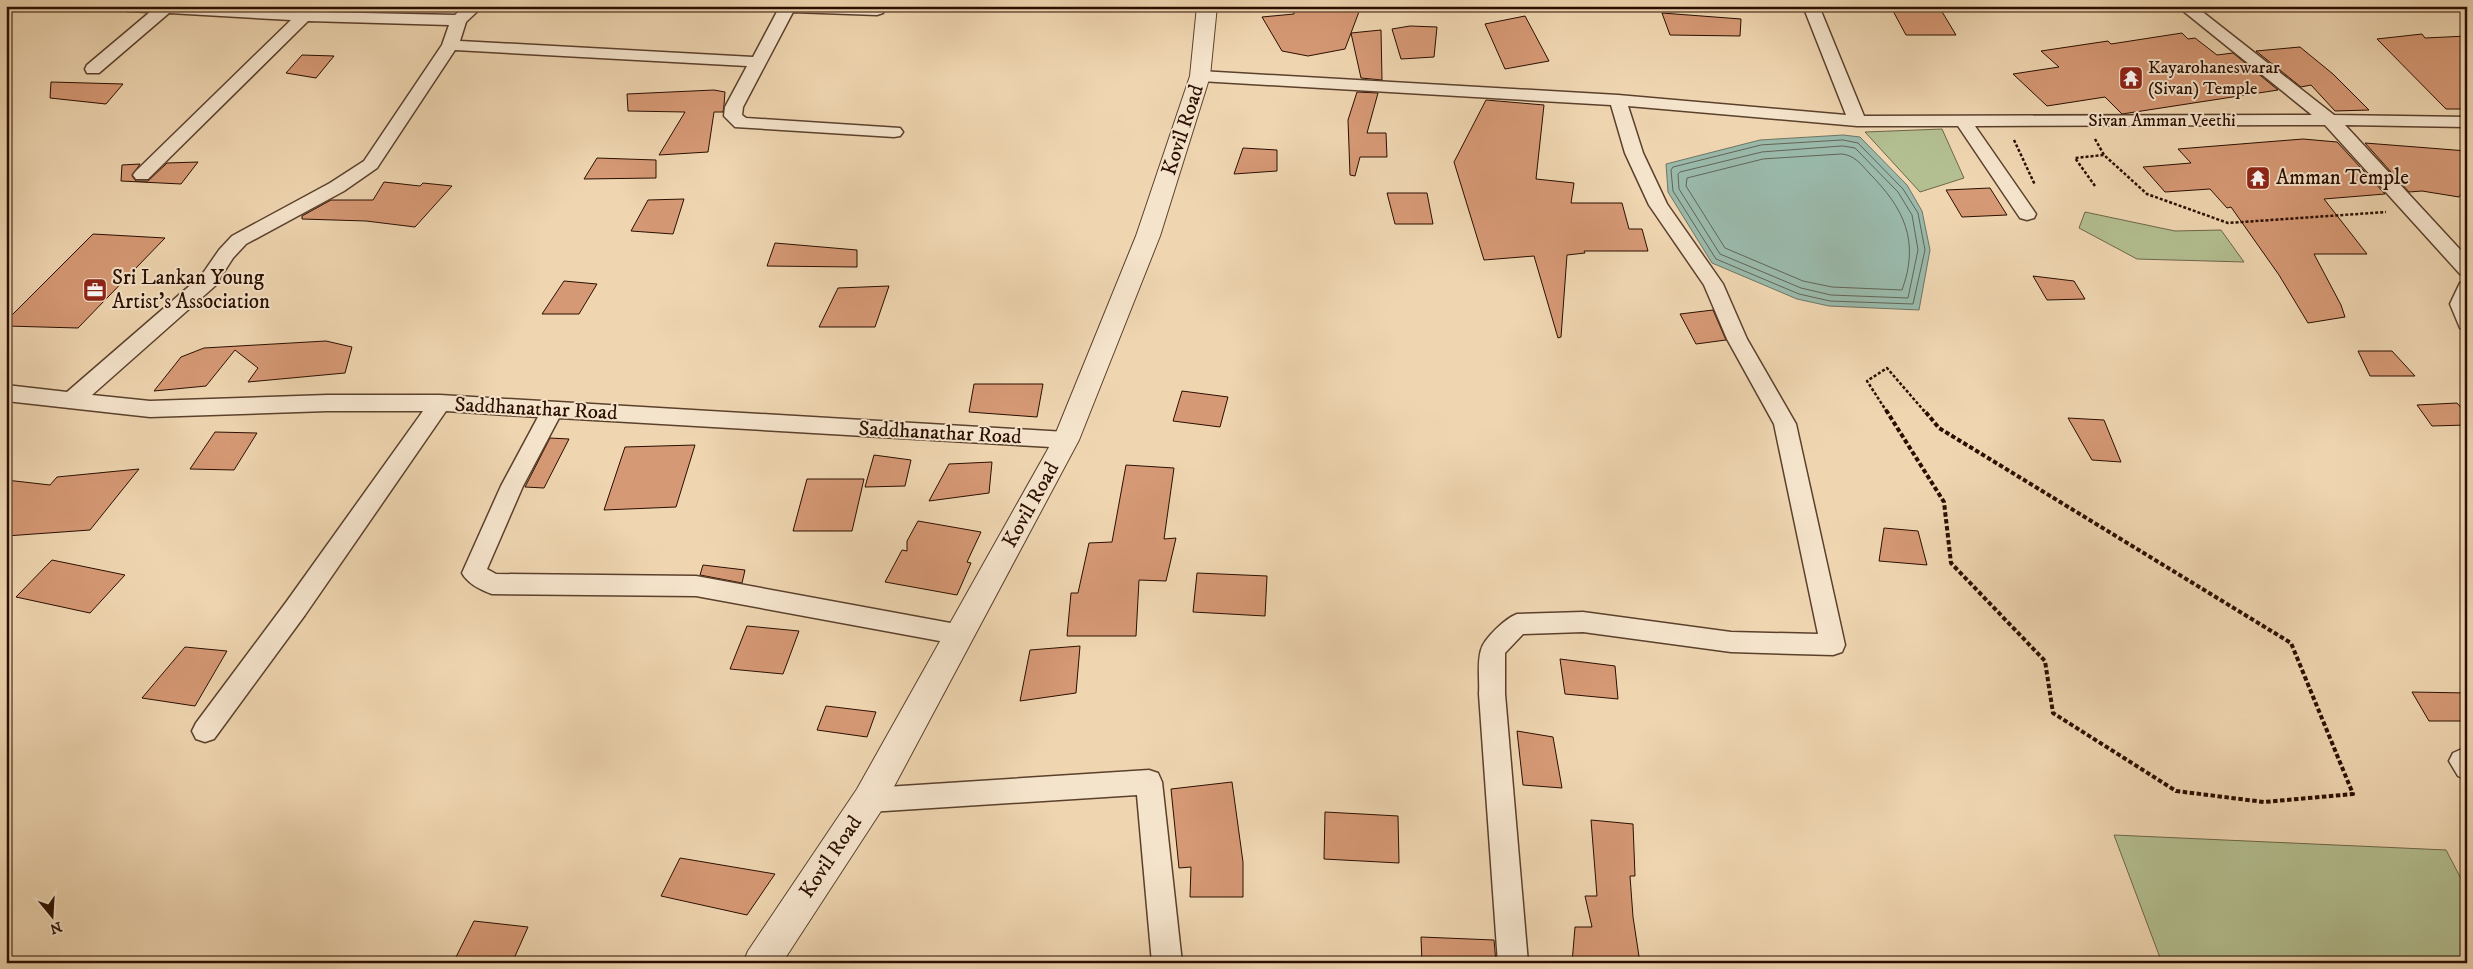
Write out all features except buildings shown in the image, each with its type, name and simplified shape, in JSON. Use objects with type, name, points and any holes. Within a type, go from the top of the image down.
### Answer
[{"type":"street","points":[[127,6],[309,11],[459,20]]},
{"type":"street","points":[[71,401],[208,281],[226,254],[239,240],[337,187],[371,164],[381,146],[450,45],[459,20],[475,6]]},
{"type":"street","points":[[877,10],[788,6],[734,106],[733,116],[741,123],[894,132]]},
{"type":"street","name":"Kovil Road","points":[[761,963],[869,800],[1066,440],[1148,236],[1200,76],[1207,6]]},
{"type":"street","points":[[1811,6],[1857,121]]},
{"type":"street","points":[[2185,6],[2331,121],[2467,269]]},
{"type":"street","points":[[93,69],[165,8]]},
{"type":"street","points":[[142,175],[309,11]]},
{"type":"street","points":[[450,45],[758,62]]},
{"type":"street","name":"Sivan Amman Veethi","points":[[1200,76],[1618,100],[1857,121],[2467,122]]},
{"type":"street","points":[[1513,963],[1492,694],[1493,650],[1517,624],[1583,622],[1731,642],[1833,645],[1785,424],[1737,339],[1713,284],[1658,205],[1634,153],[1618,100]]},
{"type":"street","points":[[1963,121],[2026,214]]},
{"type":"street","points":[[2467,288],[2460,304],[2467,323]]},
{"type":"street","name":"Saddhanathar Road","points":[[6,393],[150,409],[440,403],[1066,440]]},
{"type":"street","points":[[205,730],[296,608],[440,403]]},
{"type":"street","points":[[552,410],[512,486],[474,573],[492,584],[696,586],[956,634]]},
{"type":"street","points":[[869,800],[956,634],[1066,440]]},
{"type":"street","points":[[869,800],[1149,782],[1167,963]]},
{"type":"path","points":[[2085,120],[2104,155],[2147,194],[2228,223],[2414,210]]},
{"type":"path","points":[[2004,121],[2035,185]]},
{"type":"path","points":[[2095,186],[2075,158],[2104,155]]},
{"type":"path","points":[[1887,368],[1939,428],[2291,643],[2353,794],[2264,802],[2176,792],[2053,713],[2045,660],[1951,563],[1944,502],[1867,381],[1887,368]]},
{"type":"green space","points":[[1942,129],[1964,178],[1920,192],[1865,132]]},
{"type":"green space","points":[[2085,212],[2175,231],[2221,230],[2244,262],[2137,259],[2079,228]]},
{"type":"green space","points":[[2114,835],[2446,850],[2467,890],[2467,963],[2162,963]]},
{"type":"water","points":[[1843,135],[1860,137],[1907,185],[1922,211],[1930,250],[1919,310],[1829,306],[1797,299],[1712,263],[1668,192],[1666,164],[1760,140]]},
{"type":"place","name":"Kayarohaneswarar (Sivan) Temple","points":[[2131,78]]},
{"type":"place","name":"Amman Temple","points":[[2258,178]]},
{"type":"place","name":"Sri Lankan Young Artist's Association","points":[[95,290]]}]
